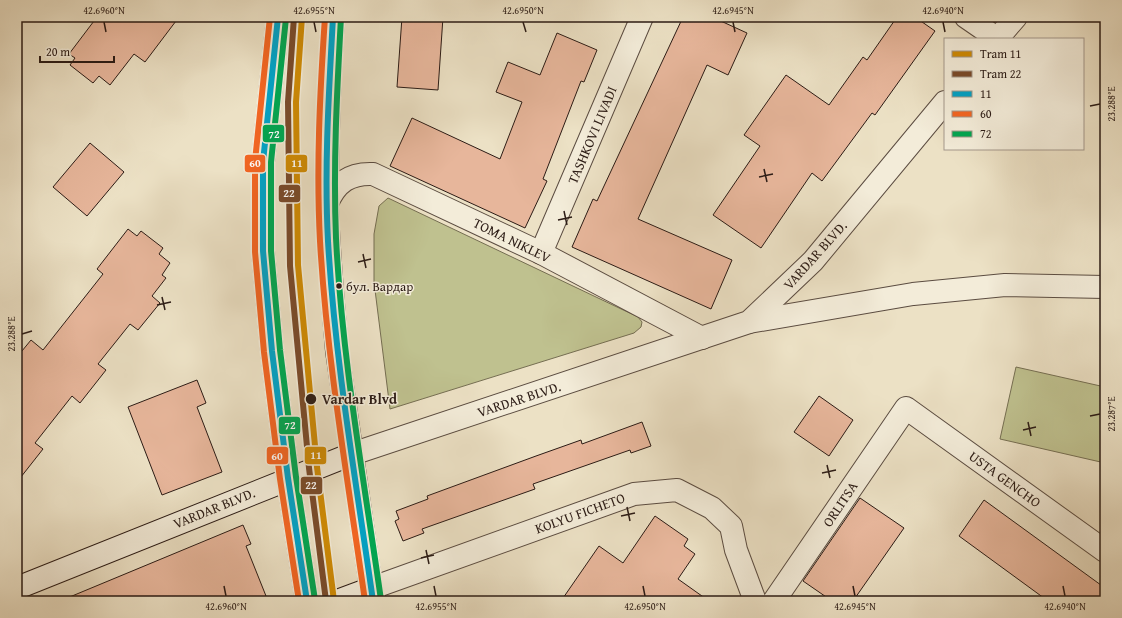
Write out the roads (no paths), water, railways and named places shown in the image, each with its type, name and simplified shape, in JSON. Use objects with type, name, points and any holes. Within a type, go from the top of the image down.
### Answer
[{"type":"street","points":[[278,17],[263,162],[263,251],[272,351],[288,478],[307,601]]},
{"type":"street","points":[[333,17],[329,81],[327,204],[337,351],[373,595],[337,601]]},
{"type":"street","name":"TASHKOVI LIVADI","points":[[541,253],[642,17]]},
{"type":"street","points":[[966,17],[996,38]]},
{"type":"street","points":[[998,38],[1016,17]]},
{"type":"street","name":"VARDAR BLVD.","points":[[17,588],[288,478],[352,454],[750,322],[813,261],[944,103]]},
{"type":"street","name":"TOMA NIKLEV","points":[[327,204],[332,192],[339,183],[354,175],[373,174],[541,253],[702,338]]},
{"type":"street","points":[[750,322],[913,294],[997,286],[1105,287]]},
{"type":"street","name":"USTA GENCHO","points":[[906,408],[1105,551]]},
{"type":"street","name":"ORLITSA","points":[[774,601],[906,408]]},
{"type":"street","name":"KOLYU FICHETO","points":[[373,595],[634,494],[677,490],[712,508],[731,526],[736,550],[755,601]]},
{"type":"tram line","name":"22","points":[[294,17],[288,102],[290,266],[309,468],[326,601]]},
{"type":"tram line","name":"11","points":[[302,17],[296,102],[298,265],[317,467],[334,601]]},
{"type":"place","name":"бул. Вардар","points":[[339,286]]},
{"type":"place","name":"Vardar Blvd","points":[[311,399]]}]
